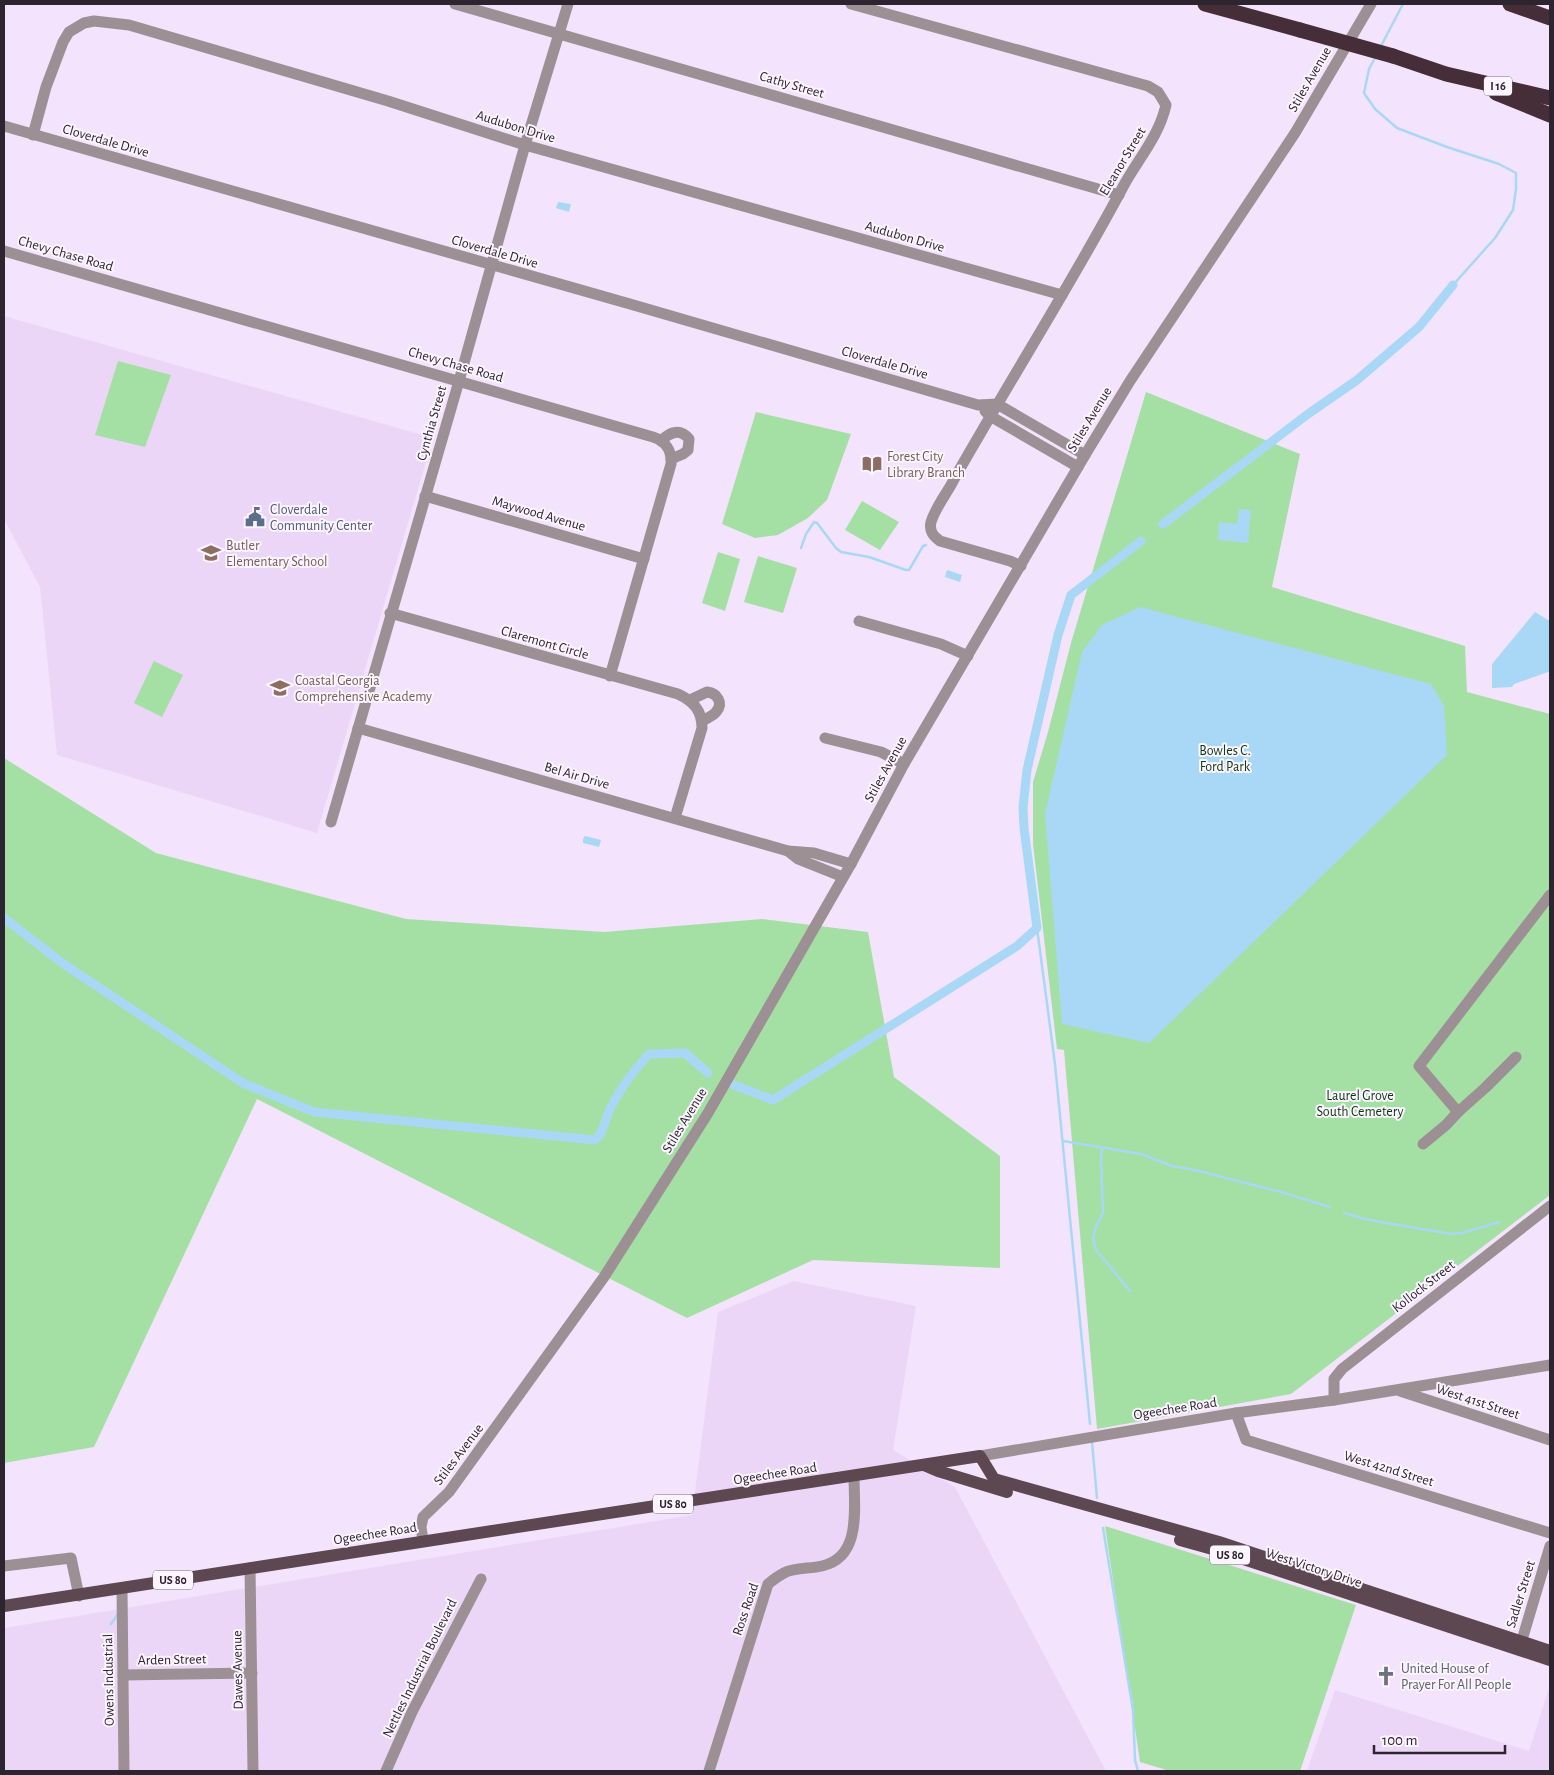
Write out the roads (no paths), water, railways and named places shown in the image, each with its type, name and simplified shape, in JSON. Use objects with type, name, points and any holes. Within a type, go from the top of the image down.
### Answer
[{"type":"highway","name":"I 16","points":[[1205,4],[1393,56],[1446,74],[1550,98]]},
{"type":"highway","points":[[1510,4],[1550,18]]},
{"type":"highway","points":[[1528,4],[1550,6]]},
{"type":"highway","points":[[1446,74],[1550,114]]},
{"type":"main road","name":"Ogeechee Road","points":[[4,1606],[79,1596],[423,1541],[980,1456]]},
{"type":"main road","name":"West Victory Drive","points":[[980,1456],[994,1480],[1219,1542],[1520,1646],[1550,1660]]},
{"type":"main road","name":"West Victory Drive","points":[[924,1464],[991,1488],[1216,1550],[1520,1646],[1550,1651]]},
{"type":"street","name":"Cathy Street","points":[[455,4],[1119,195]]},
{"type":"street","name":"Cynthia Street","points":[[331,822],[568,4]]},
{"type":"street","name":"Eleanor Street","points":[[851,4],[1139,83],[1158,92],[1166,105],[1163,122],[990,416],[943,498],[932,522],[931,532],[940,541],[1010,561],[1021,566]]},
{"type":"street","name":"Stiles Avenue","points":[[423,1541],[421,1527],[423,1517],[449,1492],[604,1277],[708,1113],[851,864],[904,764],[1085,455],[1130,381],[1295,132],[1371,4]]},
{"type":"street","name":"Audubon Drive","points":[[33,135],[46,86],[69,32],[84,23],[94,21],[129,25],[388,101],[526,145],[1062,295]]},
{"type":"street","name":"Cloverdale Drive","points":[[4,126],[978,405],[997,404]]},
{"type":"street","name":"Chevy Chase Road","points":[[4,251],[459,380],[662,441]]},
{"type":"street","points":[[997,404],[1085,455]]},
{"type":"street","name":"Cloverdale Drive","points":[[978,405],[990,416],[1078,467]]},
{"type":"street","points":[[610,676],[669,474],[671,459],[668,449],[662,441],[671,433],[677,431],[685,434],[689,439],[688,450],[671,459]]},
{"type":"street","name":"Maywood Avenue","points":[[425,496],[644,559]]},
{"type":"street","name":"Claremont Circle","points":[[390,613],[678,694],[690,700]]},
{"type":"street","points":[[859,621],[941,644],[968,656]]},
{"type":"street","points":[[675,818],[698,746],[702,720],[700,712],[690,700],[707,692],[713,693],[718,698],[720,705],[718,711],[702,720]]},
{"type":"street","name":"Bel Air Drive","points":[[358,728],[788,850],[814,853],[851,864]]},
{"type":"street","points":[[825,738],[881,752],[904,764]]},
{"type":"street","name":"Bel Air Drive","points":[[788,850],[798,859],[843,877]]},
{"type":"street","points":[[1458,1112],[1419,1066],[1550,895]]},
{"type":"street","points":[[1423,1144],[1446,1125],[1516,1057]]},
{"type":"street","name":"Kollock Street","points":[[1334,1400],[1334,1379],[1342,1369],[1550,1206]]},
{"type":"street","name":"Ogeechee Road","points":[[980,1456],[1236,1413],[1334,1400],[1550,1365]]},
{"type":"street","name":"West 41st Street","points":[[1397,1390],[1550,1440]]},
{"type":"street","name":"West 42nd Street","points":[[1236,1413],[1246,1440],[1550,1533]]},
{"type":"street","name":"Ross Road","points":[[709,1771],[768,1584],[785,1572],[824,1566],[843,1556],[851,1541],[854,1525],[854,1476]]},
{"type":"street","name":"Sadler Street","points":[[1520,1646],[1550,1546]]},
{"type":"street","points":[[4,1566],[71,1558],[79,1596]]},
{"type":"street","name":"Dawes Avenue","points":[[250,1568],[252,1771]]},
{"type":"street","name":"Nettles Industrial Boulevard","points":[[386,1771],[412,1712],[481,1579]]},
{"type":"street","name":"Owens Industrial","points":[[122,1589],[124,1771]]},
{"type":"street","name":"Arden Street","points":[[123,1674],[252,1673]]},
{"type":"water","points":[[558,202],[571,204],[569,212],[556,208]]},
{"type":"water","points":[[1239,509],[1251,510],[1248,543],[1218,540],[1219,522],[1237,524]]},
{"type":"water","points":[[947,570],[962,575],[960,582],[945,577]]},
{"type":"water","name":"Bowles C. Ford Park","points":[[1140,607],[1431,684],[1444,706],[1447,755],[1149,1043],[1062,1024],[1045,814],[1082,652],[1102,625]]},
{"type":"water","points":[[1535,612],[1550,621],[1550,673],[1548,672],[1514,684],[1512,687],[1492,688],[1492,664]]},
{"type":"water","points":[[585,836],[601,840],[599,847],[583,843]]},
{"type":"waterway","points":[[1381,46],[1403,4]]},
{"type":"waterway","points":[[1376,56],[1369,69],[1364,93],[1375,109],[1397,128],[1499,164],[1516,173],[1513,210],[1495,238],[1453,285]]},
{"type":"waterway","points":[[1163,524],[1308,414],[1357,380],[1419,327],[1453,285]]},
{"type":"waterway","points":[[801,548],[806,534],[814,522],[817,523],[841,552],[869,557],[906,570],[909,570],[923,546],[926,545]]},
{"type":"waterway","points":[[734,1085],[773,1100],[1017,946],[1037,928],[1023,807],[1027,770],[1058,635],[1071,595],[1141,541]]},
{"type":"waterway","points":[[4,918],[65,965],[243,1083],[314,1112],[595,1140],[601,1132],[620,1091],[649,1054],[685,1053],[708,1073]]},
{"type":"waterway","points":[[1037,928],[1055,1064],[1090,1424]]},
{"type":"waterway","points":[[1063,1141],[1141,1154],[1172,1166],[1281,1192],[1330,1207]]},
{"type":"waterway","points":[[1102,1148],[1103,1213],[1096,1226],[1093,1238],[1096,1250],[1130,1291]]},
{"type":"waterway","points":[[1344,1213],[1369,1220],[1451,1234],[1462,1233],[1499,1222]]},
{"type":"waterway","points":[[1092,1442],[1097,1498]]},
{"type":"waterway","points":[[1103,1528],[1133,1710],[1135,1760],[1138,1771]]},
{"type":"waterway","points":[[111,1624],[118,1614]]},
{"type":"place","name":"Forest City Library Branch","points":[[872,464]]},
{"type":"place","name":"Cloverdale Community Center","points":[[255,517]]},
{"type":"place","name":"Butler Elementary School","points":[[211,553]]},
{"type":"place","name":"Coastal Georgia Comprehensive Academy","points":[[280,688]]},
{"type":"place","name":"United House of Prayer For All People","points":[[1386,1676]]},
{"type":"park label","name":"Laurel Grove South Cemetery","points":[[1360,1104]]}]
